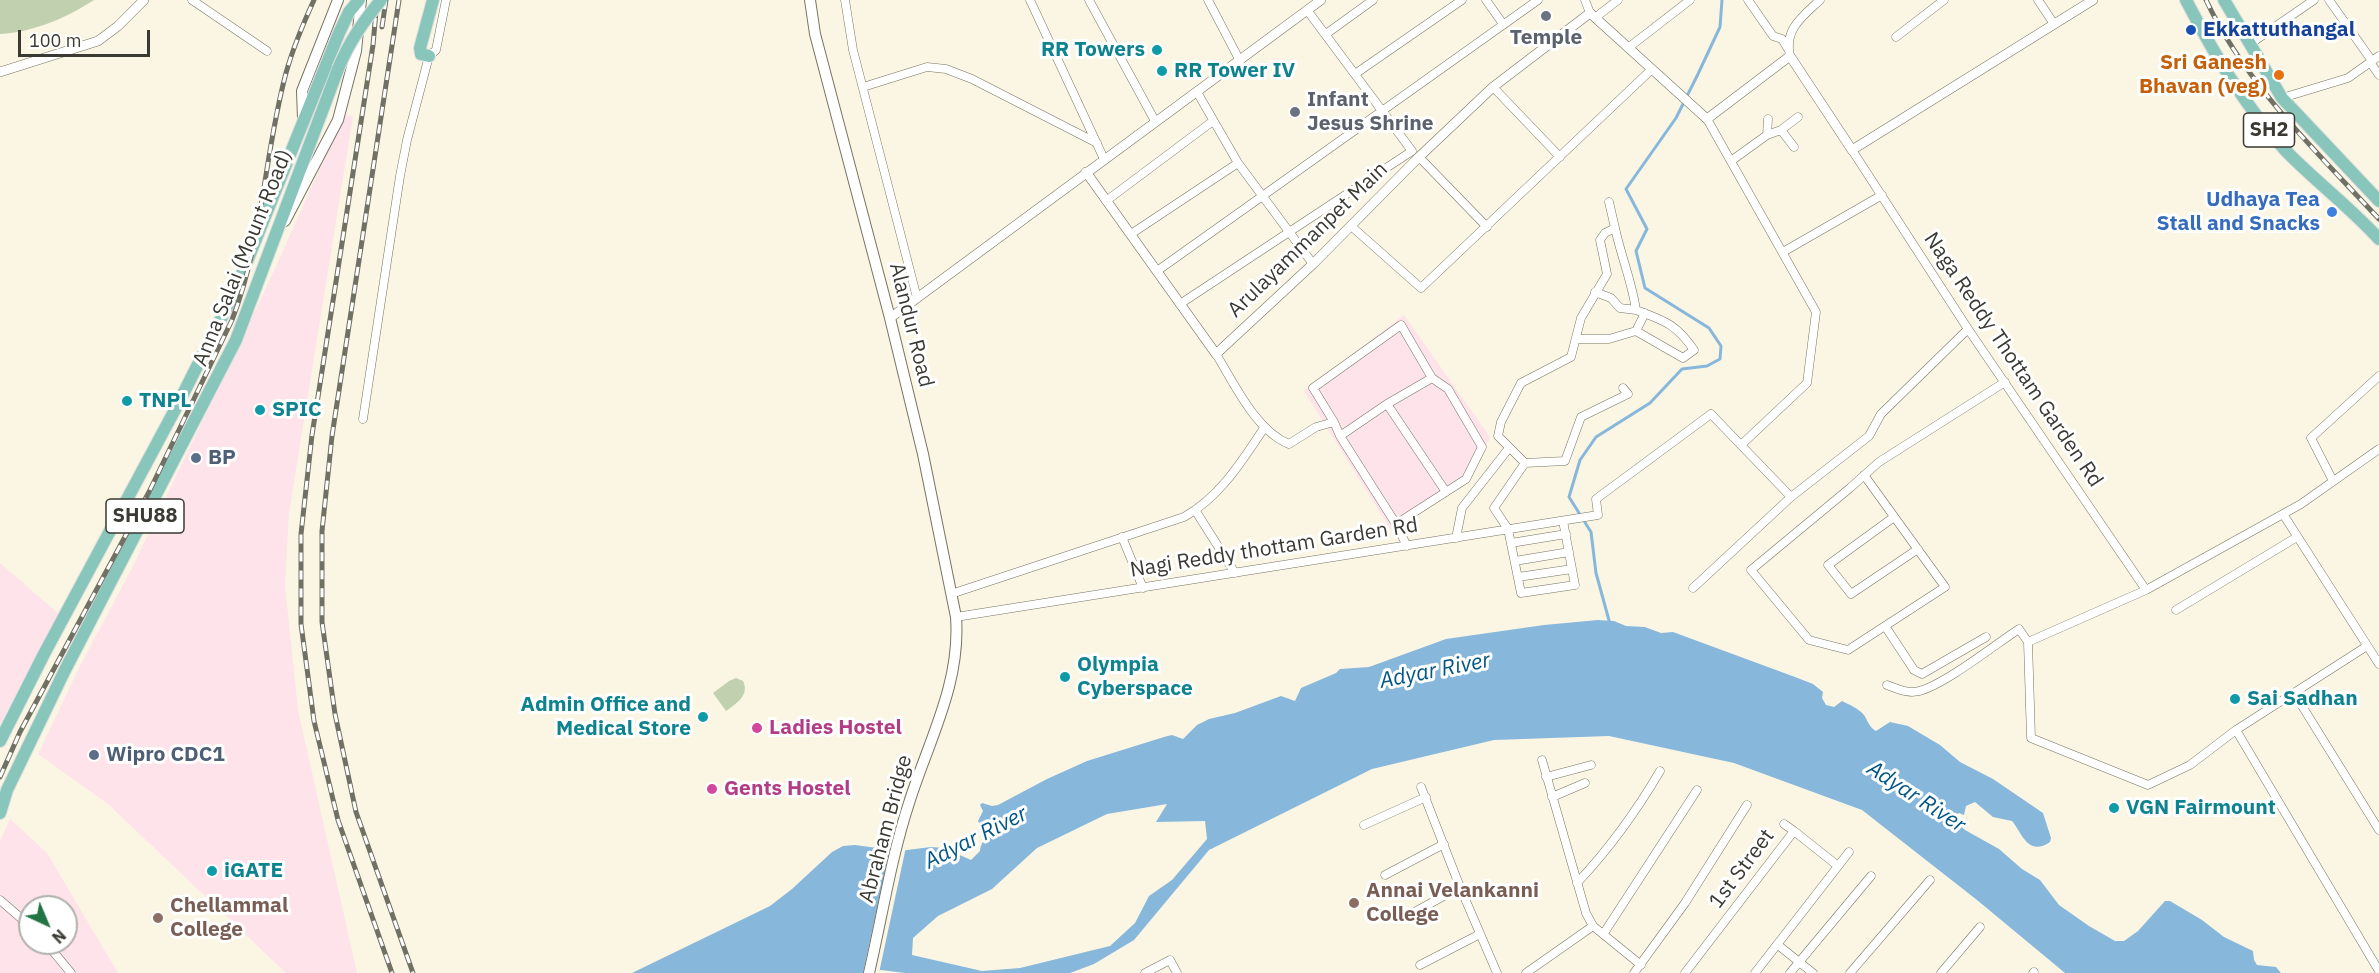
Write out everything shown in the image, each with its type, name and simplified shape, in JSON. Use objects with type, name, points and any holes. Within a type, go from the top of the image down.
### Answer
[{"type":"main road","points":[[303,118],[302,91],[338,0]]},
{"type":"main road","points":[[275,239],[338,120],[356,51],[360,0]]},
{"type":"main road","name":"Anna Salai (Mount Road)","points":[[0,741],[177,406],[235,291],[339,33],[349,12],[360,0]]},
{"type":"main road","name":"Anna Salai (Mount Road)","points":[[0,813],[3,794],[236,340],[338,69],[355,34],[381,0]]},
{"type":"main road","points":[[429,56],[421,54],[420,48],[433,0]]},
{"type":"main road","name":"Alandur Road","points":[[810,0],[815,34],[890,318],[922,454],[956,618],[954,662]]},
{"type":"main road","name":"SH2","points":[[2186,0],[2204,35],[2246,104],[2286,151],[2358,216],[2379,239]]},
{"type":"main road","name":"SH2","points":[[2224,0],[2283,98],[2379,201]]},
{"type":"main road","name":"Abraham Bridge","points":[[869,973],[908,804],[944,705],[954,662]]},
{"type":"street","points":[[0,72],[98,41],[118,26],[144,0]]},
{"type":"street","points":[[192,0],[267,51]]},
{"type":"street","points":[[363,419],[407,140],[429,56],[436,50],[446,0]]},
{"type":"street","points":[[845,0],[854,50],[917,298]]},
{"type":"street","points":[[1030,0],[1104,159]]},
{"type":"street","points":[[1089,0],[1155,121]]},
{"type":"street","points":[[1208,0],[1240,61]]},
{"type":"street","points":[[890,318],[1321,0]]},
{"type":"street","points":[[1326,34],[1373,0]]},
{"type":"street","points":[[1356,74],[1462,0]]},
{"type":"street","points":[[1486,0],[1503,24]]},
{"type":"street","points":[[1156,271],[1539,0]]},
{"type":"street","points":[[1585,0],[1593,15],[1707,119],[1816,312],[1807,383],[1741,445],[1791,497]]},
{"type":"street","points":[[1593,15],[1618,0]]},
{"type":"street","points":[[1628,48],[1690,0]]},
{"type":"street","points":[[1748,0],[1773,36],[1782,39],[1852,150],[2093,0]]},
{"type":"street","points":[[1707,119],[1789,53],[1793,24],[1820,0]]},
{"type":"street","points":[[1896,37],[1944,0]]},
{"type":"street","points":[[2038,0],[2054,24]]},
{"type":"street","points":[[2250,44],[2314,0]]},
{"type":"street","points":[[2329,0],[2374,60],[2379,75]]},
{"type":"street","points":[[1307,10],[1416,154],[1487,227]]},
{"type":"street","name":"Arulayammanpet Main","points":[[1215,354],[1313,264],[1416,154],[1493,87],[1593,15]]},
{"type":"street","points":[[2283,98],[2348,78],[2374,60]]},
{"type":"street","points":[[863,87],[927,67],[946,69],[972,79],[1097,143]]},
{"type":"street","points":[[1351,226],[1421,288],[1651,70]]},
{"type":"street","points":[[1493,87],[1560,157]]},
{"type":"street","points":[[1197,92],[1238,163],[1313,264]]},
{"type":"street","points":[[1731,161],[1767,135],[1781,130],[1798,117]]},
{"type":"street","points":[[1767,135],[1768,119]]},
{"type":"street","points":[[1106,201],[1213,121]]},
{"type":"street","points":[[1781,130],[1794,147]]},
{"type":"street","name":"Naga Reddy Thottam Garden Rd","points":[[1852,150],[1968,329],[2146,590]]},
{"type":"street","points":[[1180,304],[1288,232],[1416,154]]},
{"type":"street","points":[[1131,234],[1238,163]]},
{"type":"street","points":[[1086,172],[1215,354],[1264,428],[1277,440],[1289,444],[1316,427],[1334,422]]},
{"type":"street","points":[[1783,252],[1882,195]]},
{"type":"street","points":[[1609,202],[1622,259],[1633,288],[1636,309]]},
{"type":"street","points":[[1615,228],[1605,233],[1600,240],[1607,274],[1581,318],[1571,357],[1521,383],[1501,422],[1498,436],[1525,463],[1565,461],[1581,417],[1628,394],[1623,388]]},
{"type":"street","points":[[1596,292],[1611,298],[1620,308],[1636,309],[1665,321],[1681,331],[1694,350],[1683,358],[1635,331]]},
{"type":"street","points":[[1576,339],[1609,339],[1635,331],[1646,313]]},
{"type":"street","points":[[1396,524],[1466,479],[1482,447],[1448,389],[1432,378],[1401,325],[1313,388],[1407,546]]},
{"type":"street","points":[[1694,588],[1791,497],[1869,436],[1881,414],[1968,329]]},
{"type":"street","points":[[2333,481],[2312,438],[2379,376]]},
{"type":"street","points":[[1340,436],[1387,404],[1432,378]]},
{"type":"street","points":[[1864,476],[1945,587],[1848,650],[1809,640],[1751,570],[1879,462],[2005,382]]},
{"type":"street","points":[[1387,404],[1446,492]]},
{"type":"street","name":"Nagi Reddy thottam Garden Rd","points":[[956,618],[1599,515],[1596,499],[1711,414],[1741,445]]},
{"type":"street","points":[[951,594],[1184,517],[1231,477],[1264,428]]},
{"type":"street","points":[[1456,538],[1462,507],[1509,448]]},
{"type":"street","points":[[2028,642],[2146,590],[2283,514],[2379,449]]},
{"type":"street","points":[[1525,463],[1494,508],[1508,529],[1521,593],[1575,585],[1563,521]]},
{"type":"street","points":[[1195,510],[1235,573]]},
{"type":"street","points":[[2283,514],[2379,664]]},
{"type":"street","points":[[1894,518],[1828,565],[1851,594],[1918,549]]},
{"type":"street","points":[[1511,543],[1566,534]]},
{"type":"street","points":[[1122,537],[1143,588]]},
{"type":"street","points":[[2176,610],[2297,537]]},
{"type":"street","points":[[1515,561],[1569,552]]},
{"type":"street","points":[[1518,577],[1572,569]]},
{"type":"street","points":[[1885,626],[1914,670],[1922,675],[1986,636]]},
{"type":"street","points":[[1887,685],[1906,692],[1920,691],[1941,681],[2019,628],[2028,642],[2031,738],[2148,785],[2190,765],[2236,730],[2367,646]]},
{"type":"street","points":[[2294,693],[2379,830]]},
{"type":"street","points":[[2236,730],[2379,972]]},
{"type":"street","points":[[1542,760],[1577,883],[1593,926],[1641,965]]},
{"type":"street","points":[[1546,777],[1591,765]]},
{"type":"street","points":[[1577,883],[1605,852],[1637,810],[1660,771]]},
{"type":"street","points":[[1552,797],[1585,783]]},
{"type":"street","points":[[1421,787],[1497,973]]},
{"type":"street","points":[[1604,933],[1697,790]]},
{"type":"street","points":[[1364,825],[1426,797]]},
{"type":"street","points":[[1634,973],[1684,903],[1748,805]]},
{"type":"street","points":[[1784,824],[1794,831]]},
{"type":"street","name":"1st Street","points":[[1685,973],[1794,831],[1838,866]]},
{"type":"street","points":[[1385,874],[1444,844]]},
{"type":"street","points":[[1755,973],[1850,852]]},
{"type":"street","points":[[1790,973],[1871,876]]},
{"type":"street","points":[[1850,973],[1930,880]]},
{"type":"street","points":[[1402,919],[1460,887]]},
{"type":"street","points":[[0,900],[18,916]]},
{"type":"street","points":[[1526,973],[1593,926]]},
{"type":"street","points":[[1941,973],[1980,927]]},
{"type":"street","points":[[1420,965],[1480,934]]},
{"type":"street","points":[[1778,945],[1814,973]]},
{"type":"street","points":[[56,955],[71,973]]},
{"type":"street","points":[[1145,973],[1170,960],[1177,973]]},
{"type":"shaded area","points":[[344,115],[353,116],[289,513],[285,585],[298,710],[357,973],[286,973],[108,804],[38,754],[80,666],[133,566],[267,286]]},
{"type":"shaded area","points":[[1404,315],[1490,437],[1470,478],[1393,533],[1304,391]]},
{"type":"shaded area","points":[[0,563],[59,614],[0,724]]},
{"type":"shaded area","points":[[10,819],[47,853],[72,895],[18,895],[18,955],[78,955],[78,905],[118,973],[0,973],[0,841]]},
{"type":"green space","points":[[0,0],[94,0],[49,23],[13,33],[0,34]]},
{"type":"green space","points":[[736,678],[743,681],[745,691],[741,699],[726,711],[713,693]]},
{"type":"water","name":"Adyar River","points":[[1598,620],[1614,621],[1626,626],[1645,627],[1661,633],[1673,632],[1813,684],[1823,692],[1822,698],[1826,705],[1834,707],[1842,701],[1851,705],[1864,715],[1876,731],[1890,722],[1908,726],[1940,745],[1960,762],[1993,779],[2043,813],[2051,838],[2050,842],[2036,847],[2027,842],[2012,821],[1993,817],[1975,802],[1966,806],[1964,815],[1959,813],[1954,816],[1955,821],[1965,830],[1999,849],[2022,869],[2040,880],[2059,905],[2089,926],[2115,941],[2124,941],[2138,931],[2165,901],[2170,901],[2202,920],[2224,937],[2253,951],[2257,965],[2276,967],[2281,973],[2065,973],[1977,900],[1862,810],[1734,763],[1609,736],[1494,740],[1372,769],[1209,850],[1134,940],[1094,964],[1070,973],[905,973],[881,970],[872,973],[632,973],[770,906],[832,852],[843,846],[855,845],[899,851],[931,847],[944,848],[971,860],[980,851],[985,838],[984,830],[978,821],[983,811],[980,805],[982,803],[998,805],[1087,761],[1172,735],[1183,739],[1197,725],[1209,719],[1235,713],[1281,696],[1295,701],[1301,688],[1336,673],[1340,669],[1369,667],[1446,639]],"holes":[[[1167,804],[1156,822],[1205,821],[1207,839],[1172,880],[1149,896],[1135,923],[1110,946],[1020,968],[982,971],[912,955],[913,938],[938,916],[992,889],[1037,848],[1107,814]]]},
{"type":"pier","points":[[906,847],[879,973],[863,973],[890,848]]},
{"type":"waterway","points":[[1610,624],[1596,573],[1591,532],[1569,497],[1580,460],[1596,437],[1650,403],[1682,369],[1707,366],[1720,359],[1721,346],[1709,328],[1645,288],[1636,251],[1647,229],[1626,189],[1676,118],[1720,27],[1722,0]]},
{"type":"railway","points":[[0,777],[20,732],[149,492],[232,320],[257,228],[286,73],[298,36],[314,0]]},
{"type":"railway","points":[[377,0],[373,45],[312,435],[301,534],[301,624],[314,721],[338,820],[392,973]]},
{"type":"railway","points":[[382,27],[386,0]]},
{"type":"railway","points":[[399,0],[332,436],[322,531],[322,622],[335,714],[356,812],[413,973]]},
{"type":"railway","points":[[2206,0],[2222,31],[2262,89],[2307,142],[2379,219]]},
{"type":"place","name":"Temple","points":[[1546,16]]},
{"type":"place","name":"Ekkattuthangal","points":[[2191,30]]},
{"type":"place","name":"RR Towers","points":[[1157,50]]},
{"type":"place","name":"RR Tower IV","points":[[1162,71]]},
{"type":"place","name":"Sri Ganesh Bhavan (veg)","points":[[2279,75]]},
{"type":"place","name":"Infant Jesus Shrine","points":[[1295,112]]},
{"type":"place","name":"Udhaya Tea Stall and Snacks","points":[[2332,212]]},
{"type":"place","name":"TNPL","points":[[127,401]]},
{"type":"place","name":"SPIC","points":[[260,410]]},
{"type":"place","name":"BP","points":[[196,458]]},
{"type":"place","name":"Olympia Cyberspace","points":[[1065,677]]},
{"type":"place","name":"Sai Sadhan","points":[[2235,699]]},
{"type":"place","name":"Admin Office and Medical Store","points":[[703,717]]},
{"type":"place","name":"Ladies Hostel","points":[[757,728]]},
{"type":"place","name":"Wipro CDC1","points":[[94,755]]},
{"type":"place","name":"Gents Hostel","points":[[712,789]]},
{"type":"place","name":"VGN Fairmount","points":[[2114,808]]},
{"type":"place","name":"iGATE","points":[[212,871]]},
{"type":"place","name":"Annai Velankanni College","points":[[1354,903]]},
{"type":"place","name":"Chellammal College","points":[[158,918]]}]
